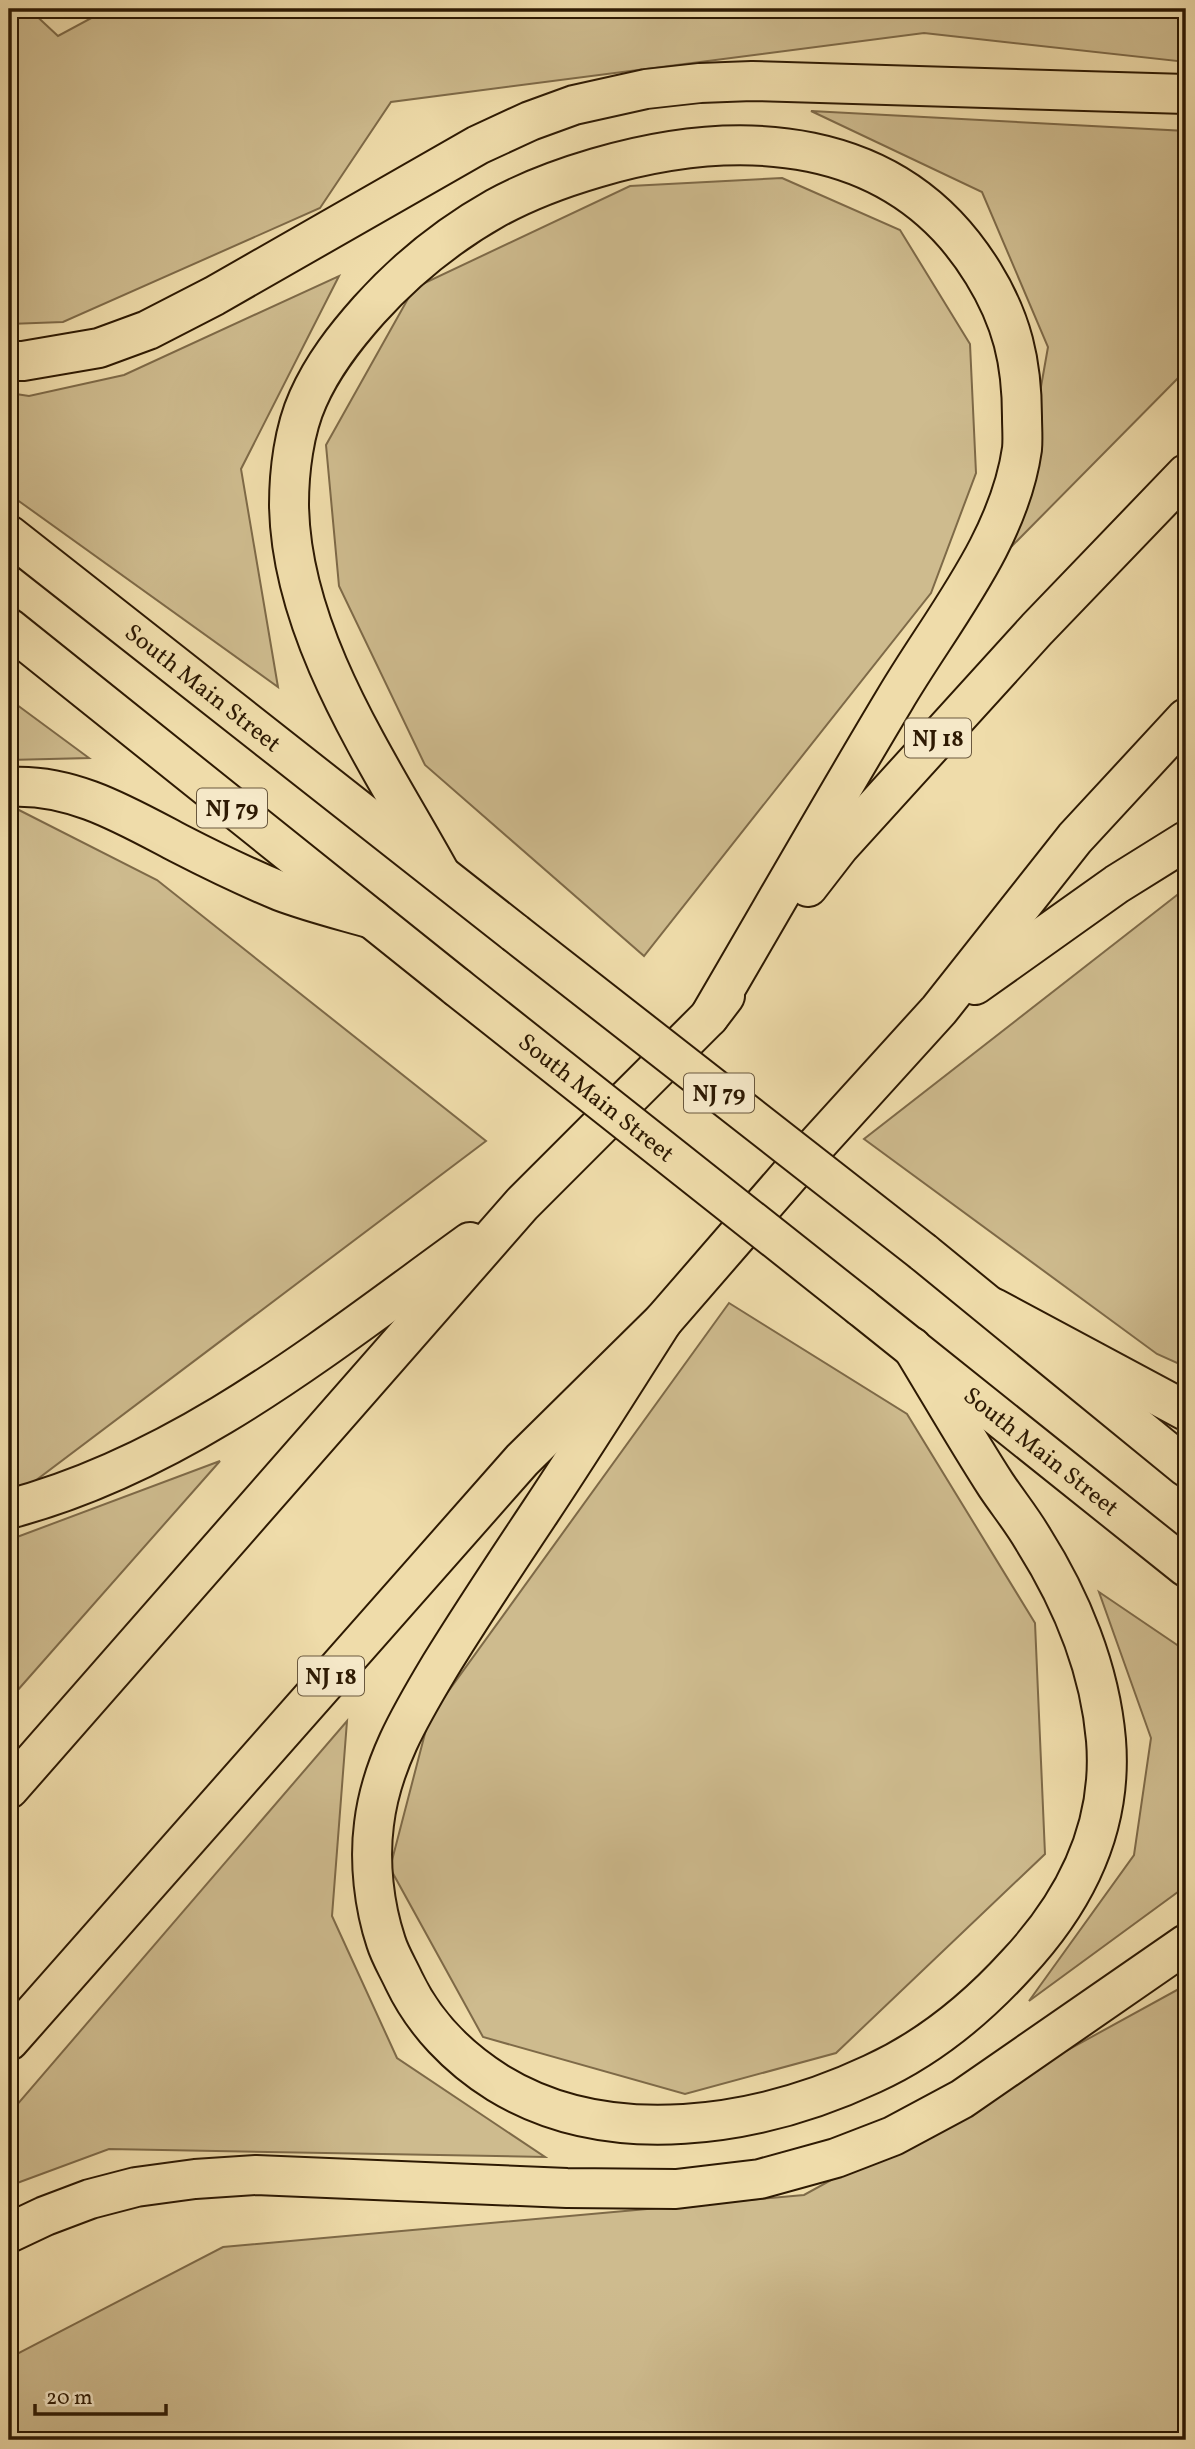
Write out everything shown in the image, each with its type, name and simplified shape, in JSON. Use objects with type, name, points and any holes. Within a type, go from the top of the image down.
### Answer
[{"type":"main road","points":[[9,361],[99,348],[148,330],[214,296],[478,145],[530,121],[574,105],[646,89],[752,81],[1186,94]]},
{"type":"main road","points":[[440,873],[328,667],[299,583],[289,507],[293,453],[307,401],[338,345],[396,281],[442,243],[496,208],[563,178],[629,158],[700,146],[761,145],[809,151],[857,165],[909,193],[945,224],[976,261],[994,291],[1012,333],[1022,377],[1023,446],[1010,500],[989,547],[897,696],[709,1017]]},
{"type":"main road","name":"NJ 18","points":[[9,1789],[522,1204],[709,1017],[839,847],[1037,629],[1186,474]]},
{"type":"main road","name":"South Main Street","points":[[9,536],[994,1308],[1186,1467]]},
{"type":"main road","name":"South Main Street","points":[[9,628],[1186,1567]]},
{"type":"main road","name":"NJ 18","points":[[9,2041],[522,1460],[663,1321],[939,1010],[1074,838],[1186,718]]},
{"type":"main road","points":[[9,788],[21,786],[68,792],[106,806],[188,849],[281,891],[372,919]]},
{"type":"main road","points":[[939,1010],[1117,884],[1186,841]]},
{"type":"main road","points":[[9,1509],[48,1499],[107,1476],[211,1422],[297,1367],[522,1204]]},
{"type":"main road","points":[[994,1308],[1186,1411]]},
{"type":"main road","points":[[663,1321],[470,1618],[412,1714],[397,1741],[383,1780],[373,1827],[373,1886],[386,1942],[411,1995],[439,2034],[482,2073],[516,2094],[546,2107],[589,2119],[628,2123],[687,2123],[749,2115],[815,2098],[876,2072],[937,2036],[992,1992],[1057,1917],[1085,1867],[1101,1816],[1107,1762],[1096,1681],[1078,1626],[1032,1536],[997,1487],[912,1347]]},
{"type":"main road","points":[[9,2233],[90,2199],[136,2187],[195,2179],[256,2175],[567,2188],[663,2189],[760,2179],[836,2158],[893,2136],[962,2099],[1186,1944]]},
{"type":"shaded area","points":[[9,9],[29,9],[58,36],[108,9],[1186,9],[1186,62],[924,33],[391,102],[320,208],[63,322],[9,324]]},
{"type":"shaded area","points":[[811,111],[1186,131],[1186,370],[1013,545],[1048,347],[982,192]]},
{"type":"shaded area","points":[[782,178],[900,230],[970,344],[976,473],[931,593],[644,956],[425,765],[339,586],[326,445],[414,288],[630,186]]},
{"type":"shaded area","points":[[339,276],[241,469],[278,687],[9,494],[9,393],[29,396],[124,375]]},
{"type":"shaded area","points":[[9,699],[89,758],[9,760]]},
{"type":"shaded area","points":[[13,807],[157,880],[486,1141],[27,1487],[9,1488],[9,808]]},
{"type":"shaded area","points":[[1186,888],[1186,1367],[1157,1354],[864,1139]]},
{"type":"shaded area","points":[[729,1303],[907,1414],[1035,1623],[1045,1854],[836,2053],[685,2094],[483,2037],[390,1868],[429,1718]]},
{"type":"shaded area","points":[[220,1461],[9,1700],[9,1540]]},
{"type":"shaded area","points":[[1099,1592],[1186,1651],[1186,1886],[1029,2001],[1134,1855],[1151,1738]]},
{"type":"shaded area","points":[[347,1721],[332,1916],[397,2058],[545,2157],[109,2149],[9,2186],[9,2114]]},
{"type":"shaded area","points":[[1186,1985],[1186,2440],[9,2440],[9,2358],[223,2247],[804,2195]]}]
